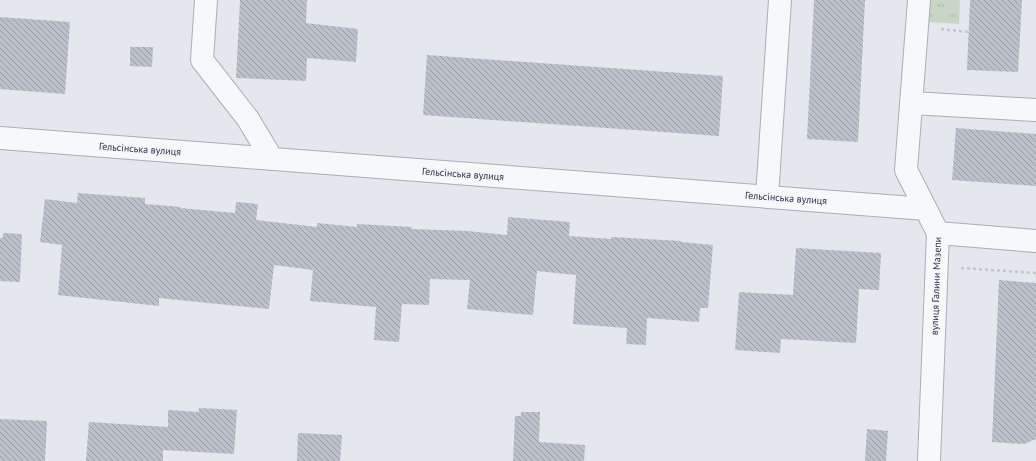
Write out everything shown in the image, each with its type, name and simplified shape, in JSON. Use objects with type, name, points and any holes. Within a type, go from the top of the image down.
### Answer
[{"type":"street","points":[[206,0],[202,60],[248,119],[272,159]]},
{"type":"street","points":[[767,197],[780,0]]},
{"type":"street","name":"вулиця Галини Мазепи","points":[[919,0],[906,170],[938,233],[929,461]]},
{"type":"street","points":[[911,103],[1036,110]]},
{"type":"street","name":"Гельсінська вулиця","points":[[0,138],[926,209]]},
{"type":"street","points":[[938,233],[1036,241]]},
{"type":"path","points":[[960,268],[1036,273]]},
{"type":"green space","points":[[930,0],[960,0],[959,24],[929,22]]},
{"type":"building","points":[[240,0],[307,0],[306,23],[358,29],[356,62],[307,58],[306,81],[236,78]]},
{"type":"building","points":[[814,0],[865,0],[858,142],[807,139]]},
{"type":"building","points":[[970,0],[1022,0],[1018,72],[967,70]]},
{"type":"building","points":[[0,17],[70,22],[65,94],[0,89]]},
{"type":"building","points":[[130,47],[153,47],[152,67],[130,66]]},
{"type":"building","points":[[427,55],[723,76],[719,136],[423,115]]},
{"type":"building","points":[[956,128],[1036,134],[1036,186],[952,180]]},
{"type":"building","points":[[78,193],[145,198],[145,204],[235,213],[236,202],[258,204],[256,220],[317,227],[317,223],[357,227],[357,224],[507,235],[508,217],[570,222],[569,236],[681,241],[713,245],[708,308],[700,308],[699,322],[647,318],[646,345],[626,344],[627,328],[573,324],[576,275],[537,271],[533,315],[467,309],[470,280],[430,279],[429,305],[402,304],[399,342],[374,340],[376,307],[310,301],[313,270],[274,265],[269,309],[159,298],[159,306],[58,295],[62,245],[40,242],[45,199],[77,203]]},
{"type":"building","points":[[3,233],[22,234],[20,282],[0,281],[0,238],[3,238]]},
{"type":"building","points":[[796,248],[881,253],[879,290],[859,289],[856,343],[781,339],[780,353],[735,350],[739,292],[793,295]]},
{"type":"building","points":[[999,280],[1036,283],[1036,439],[1024,444],[992,442]]},
{"type":"building","points":[[199,408],[237,410],[234,454],[163,450],[163,461],[86,461],[89,422],[168,427],[168,410],[199,412]]},
{"type":"building","points":[[521,412],[540,412],[539,442],[585,445],[584,461],[513,461],[515,416],[521,416]]},
{"type":"building","points":[[0,419],[47,421],[45,461],[0,461]]},
{"type":"building","points":[[867,429],[888,431],[886,461],[865,461]]},
{"type":"building","points":[[298,433],[342,435],[340,461],[297,461]]}]
